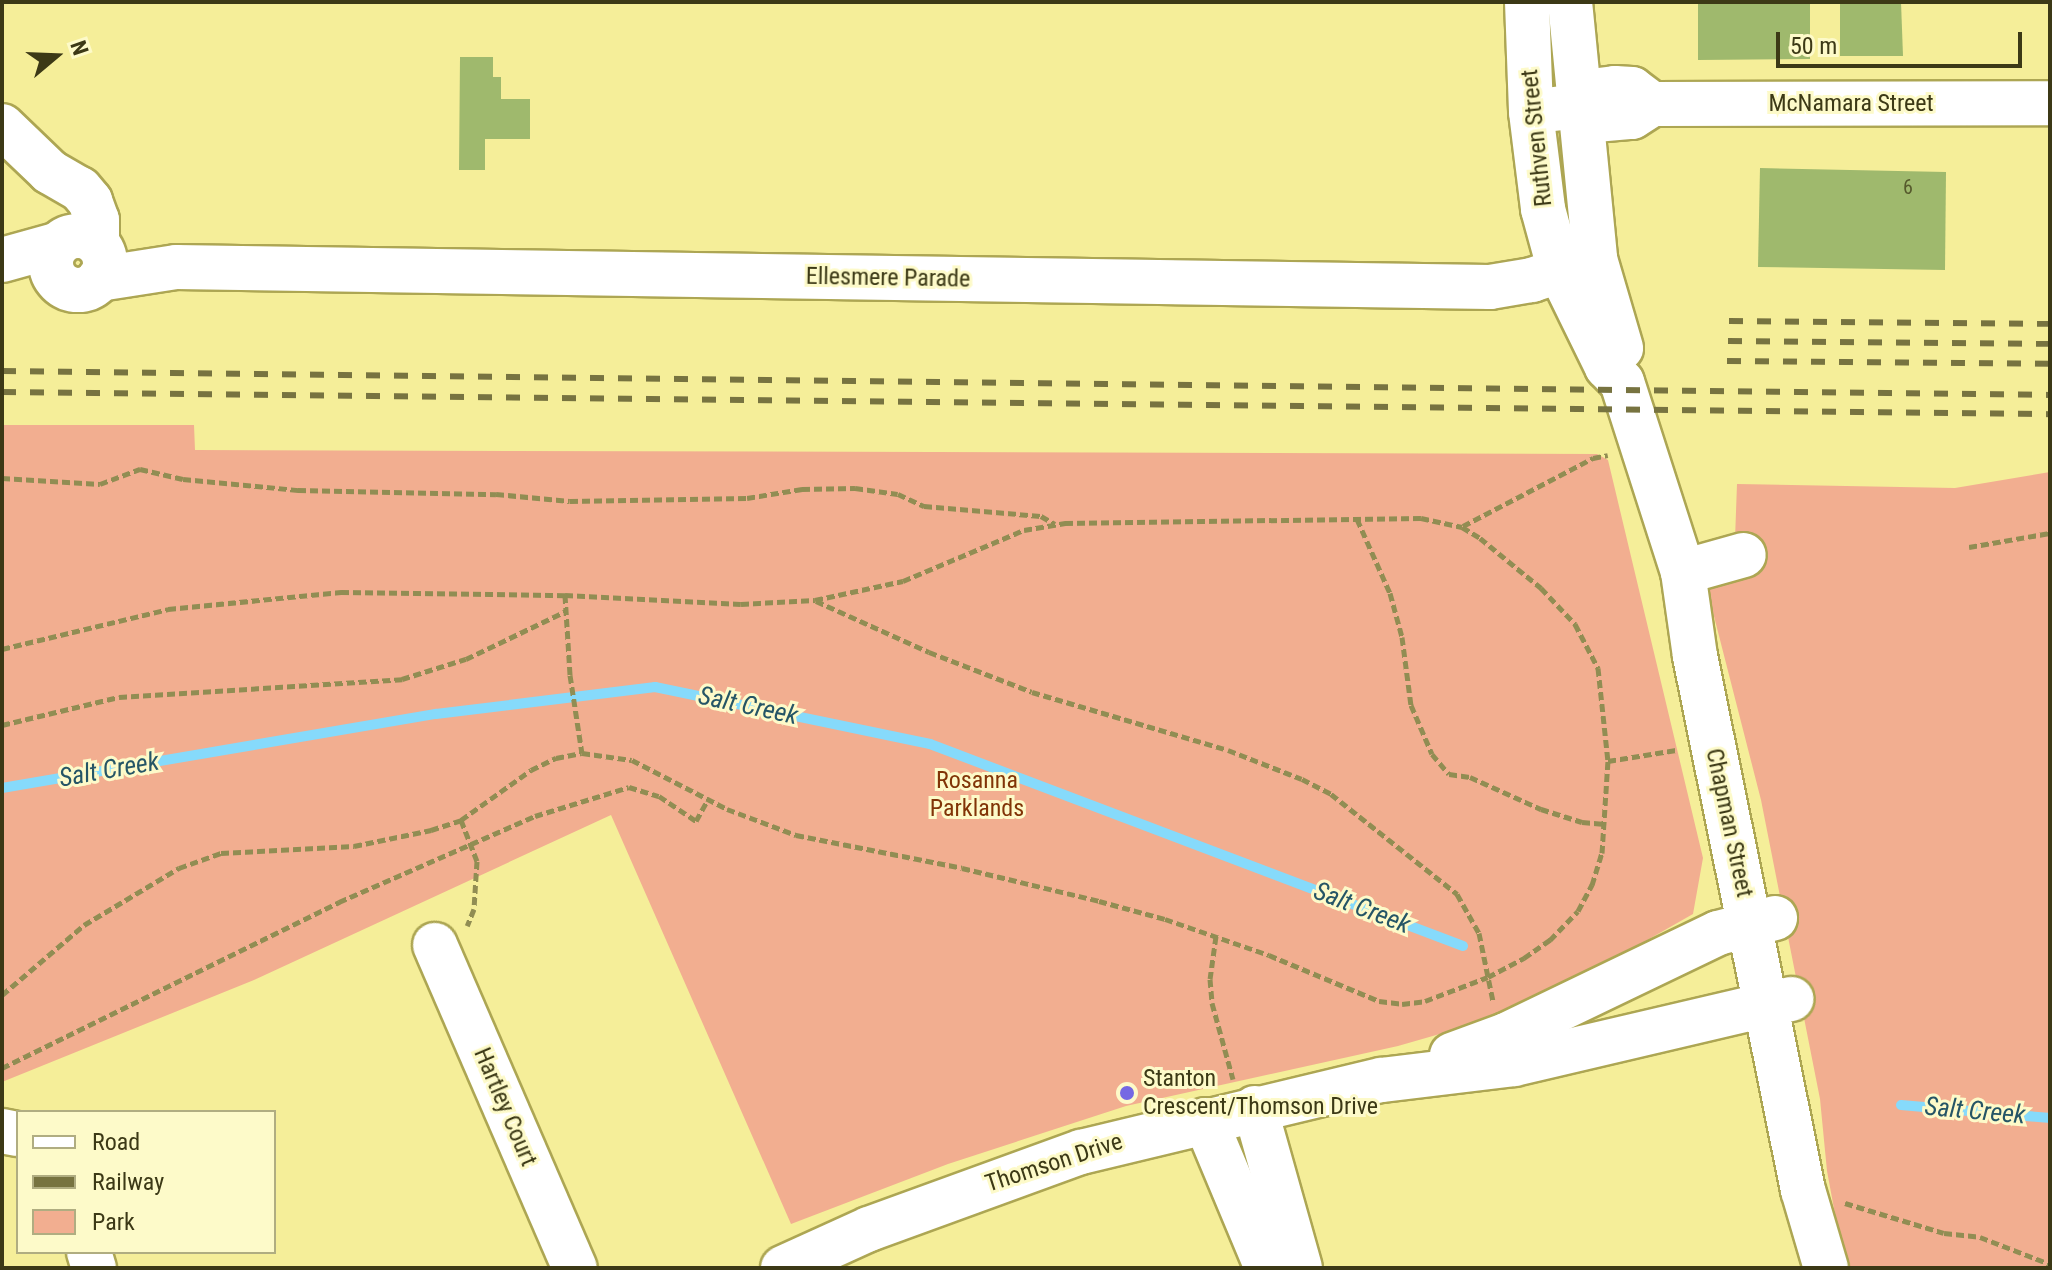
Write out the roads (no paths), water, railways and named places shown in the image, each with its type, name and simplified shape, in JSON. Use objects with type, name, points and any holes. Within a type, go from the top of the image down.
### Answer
[{"type":"street","name":"Ruthven Street","points":[[1527,2],[1531,112],[1543,209],[1578,265]]},
{"type":"street","name":"Ruthven Street","points":[[1570,2],[1578,106],[1578,265]]},
{"type":"street","name":"McNamara Street","points":[[1531,112],[1578,106],[1591,91],[1615,88],[1632,89],[1652,104],[2050,103]]},
{"type":"street","points":[[2,126],[50,172],[79,256]]},
{"type":"street","name":"Ellesmere Parade","points":[[2,267],[79,256]]},
{"type":"street","name":"Ellesmere Parade","points":[[2,260],[79,256],[176,267],[1490,287],[1513,285],[1578,265]]},
{"type":"street","name":"Chapman Street","points":[[1578,265],[1607,367],[1622,382],[1683,572],[1695,656],[1762,921],[1778,1001],[1803,1190],[1824,1255]]},
{"type":"street","points":[[1683,572],[1744,555]]},
{"type":"street","name":"Thomson Drive","points":[[1382,1080],[1500,1037],[1677,951],[1762,921]]},
{"type":"street","name":"Hartley Court","points":[[435,945],[575,1268]]},
{"type":"street","name":"Thomson Drive","points":[[791,1266],[869,1229],[1081,1152],[1382,1080],[1528,1061],[1778,1001]]},
{"type":"street","points":[[1234,1113],[1267,1268]]},
{"type":"street","points":[[1234,1113],[1300,1268]]},
{"type":"waterway","name":"Salt Creek","points":[[2,788],[436,714],[655,687],[930,744],[1463,946]]},
{"type":"waterway","name":"Salt Creek","points":[[1901,1105],[2050,1118]]},
{"type":"railway","points":[[1729,321],[2050,324]]},
{"type":"railway","points":[[1728,341],[2050,344]]},
{"type":"railway","points":[[1727,361],[2050,364]]},
{"type":"railway","points":[[2,371],[2050,395]]},
{"type":"railway","points":[[2,392],[2050,414]]},
{"type":"place","name":"Stanton Crescent/Thomson Drive","points":[[1127,1093]]},
{"type":"park label","name":"Rosanna Parklands","points":[[977,795]]}]
